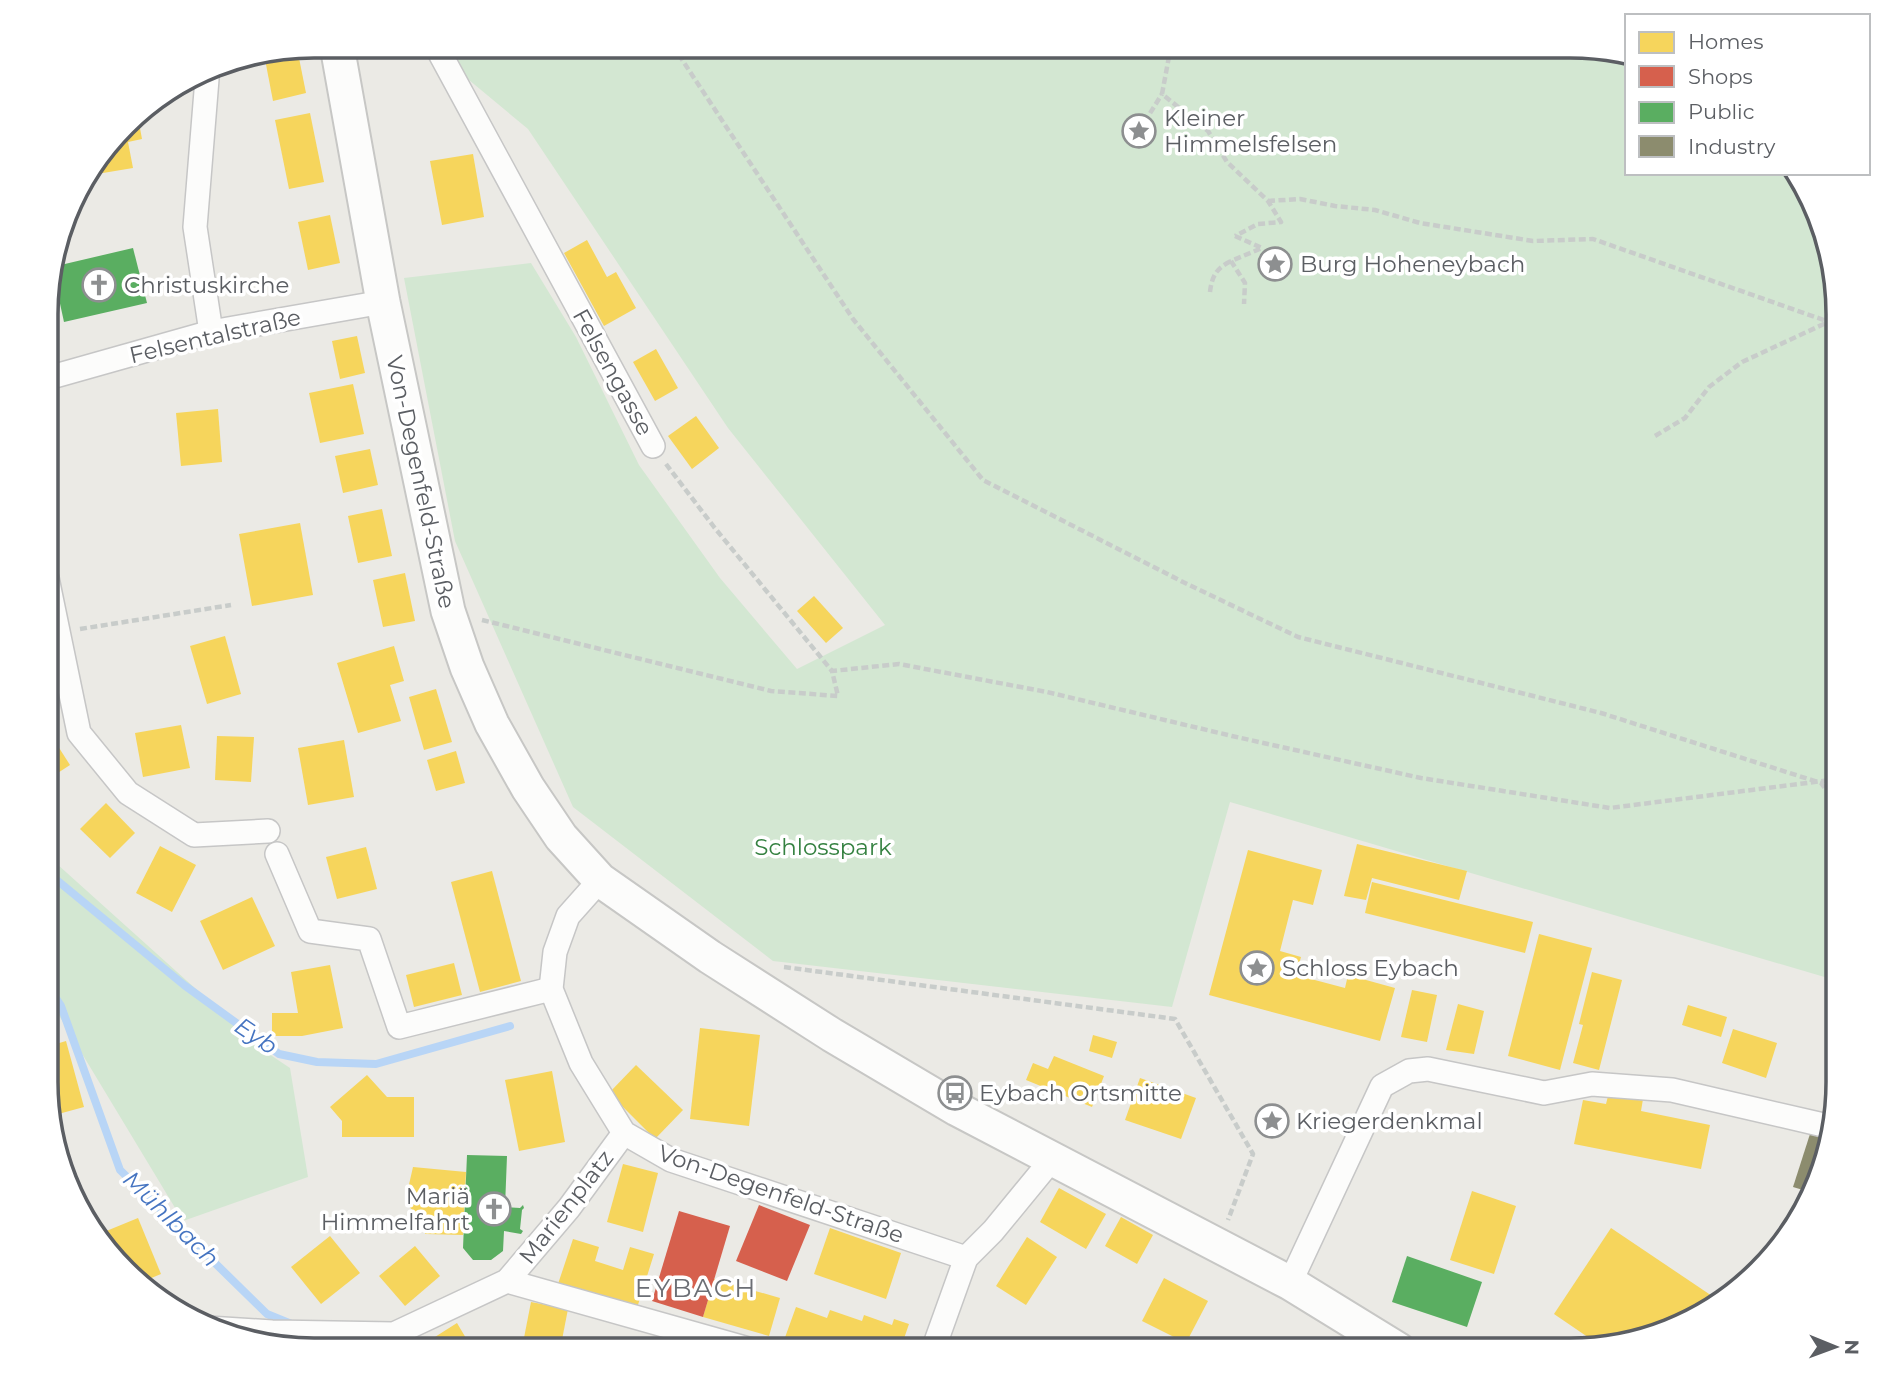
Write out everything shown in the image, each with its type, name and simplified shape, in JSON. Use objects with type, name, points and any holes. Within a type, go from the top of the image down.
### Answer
[{"type":"main road","name":"Von-Degenfeld-Straße","points":[[339,58],[383,302],[448,611],[467,667],[492,724],[528,788],[561,837],[600,880],[710,957],[832,1035],[957,1109],[1290,1283],[1379,1338]]},
{"type":"street","name":"Felsengasse","points":[[443,58],[653,446]]},
{"type":"street","points":[[207,81],[195,227],[211,332]]},
{"type":"street","name":"Felsentalstraße","points":[[58,375],[211,332],[383,302]]},
{"type":"street","points":[[58,632],[79,733],[128,793],[194,835],[268,831]]},
{"type":"street","points":[[277,854],[310,931],[369,939],[399,1027],[551,989]]},
{"type":"street","name":"Von-Degenfeld-Straße","points":[[600,880],[568,916],[555,952],[551,989],[581,1063],[624,1133],[671,1160],[966,1258]]},
{"type":"street","points":[[1290,1283],[1382,1086],[1409,1071],[1428,1069],[1544,1093],[1592,1084],[1672,1090],[1822,1125]]},
{"type":"street","name":"Marienplatz","points":[[252,1331],[394,1334],[507,1281],[569,1208],[624,1133]]},
{"type":"street","points":[[937,1338],[966,1258],[993,1231],[1053,1158]]},
{"type":"street","name":"Marienplatz","points":[[507,1281],[709,1338]]},
{"type":"path","points":[[681,58],[853,319],[983,480],[1298,637],[1601,713],[1821,783],[1826,790]]},
{"type":"path","points":[[1139,131],[1163,94],[1169,58]]},
{"type":"path","points":[[1163,94],[1208,131],[1227,162],[1268,201],[1281,222],[1258,224],[1235,236],[1262,248],[1217,268],[1211,281],[1210,292]]},
{"type":"path","points":[[1268,201],[1300,199],[1375,210],[1420,223],[1533,241],[1593,239],[1826,323]]},
{"type":"path","points":[[1231,261],[1245,283],[1244,304]]},
{"type":"path","points":[[1655,436],[1685,418],[1709,387],[1742,362],[1826,323]]},
{"type":"path","name":"Felsengasse","points":[[653,446],[714,527],[832,671]]},
{"type":"path","points":[[58,632],[231,605]]},
{"type":"path","points":[[475,618],[771,691],[838,696],[832,671],[899,664],[1047,692],[1421,778],[1609,808],[1826,782]]},
{"type":"path","points":[[778,966],[1175,1019],[1253,1154],[1218,1246]]},
{"type":"green space","name":"Schlosspark","points":[[442,58],[1587,58],[1625,64],[1625,175],[1785,175],[1807,216],[1818,248],[1826,297],[1826,977],[1230,802],[1172,1007],[773,961],[573,807],[455,541],[404,278],[531,263],[576,337],[639,465],[720,578],[797,669],[885,625],[728,428],[528,129]]},
{"type":"green space","points":[[58,865],[266,1052],[290,1068],[308,1177],[183,1221],[58,1014]]},
{"type":"building: Homes","points":[[299,58],[306,93],[273,101],[266,63]]},
{"type":"building: Homes","points":[[310,113],[324,182],[289,189],[275,120]]},
{"type":"building: Homes","points":[[140,126],[142,139],[128,142],[133,168],[100,173],[121,145]]},
{"type":"building: Homes","points":[[473,154],[484,217],[442,225],[430,161]]},
{"type":"building: Homes","points":[[330,215],[340,263],[308,270],[298,222]]},
{"type":"building: Homes","points":[[587,240],[607,277],[616,272],[636,308],[604,326],[564,253]]},
{"type":"building: Homes","points":[[357,336],[365,373],[340,379],[332,341]]},
{"type":"building: Homes","points":[[656,349],[678,388],[655,401],[633,362]]},
{"type":"building: Homes","points":[[353,384],[364,434],[320,443],[309,393]]},
{"type":"building: Homes","points":[[218,409],[222,462],[181,466],[176,413]]},
{"type":"building: Homes","points":[[696,416],[719,448],[692,469],[668,436]]},
{"type":"building: Homes","points":[[370,449],[378,485],[343,493],[335,456]]},
{"type":"building: Homes","points":[[382,509],[392,556],[358,563],[348,516]]},
{"type":"building: Homes","points":[[300,523],[313,595],[252,606],[239,534]]},
{"type":"building: Homes","points":[[405,573],[415,621],[383,627],[373,580]]},
{"type":"building: Homes","points":[[814,596],[843,628],[826,643],[797,611]]},
{"type":"building: Homes","points":[[225,636],[241,694],[207,704],[190,646]]},
{"type":"building: Homes","points":[[394,646],[404,681],[390,685],[401,721],[358,733],[337,663]]},
{"type":"building: Homes","points":[[436,689],[452,742],[424,750],[409,697]]},
{"type":"building: Homes","points":[[181,725],[190,768],[143,777],[135,733]]},
{"type":"building: Homes","points":[[217,736],[254,737],[251,782],[215,780]]},
{"type":"building: Homes","points":[[344,740],[354,797],[308,805],[298,748]]},
{"type":"building: Homes","points":[[58,746],[70,765],[58,773]]},
{"type":"building: Homes","points":[[456,751],[465,783],[436,791],[427,760]]},
{"type":"building: Homes","points":[[106,803],[135,833],[110,858],[80,829]]},
{"type":"building: Homes","points":[[1357,844],[1467,871],[1459,900],[1372,878],[1366,900],[1344,896]]},
{"type":"building: Homes","points":[[160,846],[196,865],[172,912],[136,893]]},
{"type":"building: Homes","points":[[366,847],[377,889],[337,899],[326,857]]},
{"type":"building: Homes","points":[[1248,850],[1322,870],[1313,905],[1293,900],[1280,951],[1301,957],[1296,975],[1345,988],[1348,975],[1395,988],[1380,1041],[1209,995]]},
{"type":"building: Homes","points":[[492,871],[521,981],[480,992],[451,882]]},
{"type":"building: Homes","points":[[1372,882],[1533,922],[1525,953],[1365,913]]},
{"type":"building: Homes","points":[[252,897],[275,946],[223,970],[200,921]]},
{"type":"building: Homes","points":[[1539,934],[1592,948],[1560,1070],[1508,1056]]},
{"type":"building: Homes","points":[[454,963],[462,995],[414,1007],[406,975]]},
{"type":"building: Homes","points":[[330,965],[343,1028],[302,1036],[272,1036],[272,1013],[298,1013],[291,972]]},
{"type":"building: Homes","points":[[1592,972],[1622,980],[1599,1070],[1573,1063]]},
{"type":"building: Homes","points":[[1412,990],[1437,995],[1427,1042],[1401,1037]]},
{"type":"building: Homes","points":[[1458,1004],[1484,1011],[1474,1054],[1446,1050]]},
{"type":"building: Homes","points":[[1688,1005],[1727,1017],[1721,1037],[1682,1025]]},
{"type":"building: Homes","points":[[700,1028],[760,1035],[749,1126],[690,1119]]},
{"type":"building: Homes","points":[[1733,1029],[1777,1043],[1766,1078],[1722,1063]]},
{"type":"building: Homes","points":[[1093,1035],[1117,1042],[1112,1058],[1089,1051]]},
{"type":"building: Homes","points":[[66,1041],[84,1107],[60,1114],[58,1099],[58,1043]]},
{"type":"building: Homes","points":[[1054,1056],[1104,1076],[1092,1107],[1026,1080],[1033,1063],[1048,1069]]},
{"type":"building: Homes","points":[[636,1065],[683,1110],[655,1139],[609,1093]]},
{"type":"building: Homes","points":[[552,1071],[565,1142],[519,1151],[505,1080]]},
{"type":"building: Homes","points":[[367,1075],[387,1097],[414,1097],[414,1137],[342,1137],[342,1121],[330,1107]]},
{"type":"building: Homes","points":[[1140,1078],[1196,1098],[1181,1139],[1125,1120]]},
{"type":"building: Homes","points":[[1609,1092],[1643,1099],[1641,1111],[1710,1125],[1701,1169],[1574,1144],[1583,1100],[1606,1104]]},
{"type":"building: Homes","points":[[623,1164],[658,1173],[643,1232],[607,1222]]},
{"type":"building: Homes","points":[[413,1167],[466,1172],[463,1235],[425,1234],[426,1225],[405,1202]]},
{"type":"building: Homes","points":[[1059,1188],[1106,1214],[1086,1249],[1040,1222]]},
{"type":"building: Homes","points":[[1472,1191],[1516,1206],[1494,1274],[1450,1260]]},
{"type":"building: Homes","points":[[1121,1217],[1153,1235],[1137,1264],[1105,1246]]},
{"type":"building: Homes","points":[[138,1218],[161,1274],[150,1279],[145,1275],[106,1231]]},
{"type":"building: Homes","points":[[830,1228],[901,1253],[886,1299],[814,1274]]},
{"type":"building: Homes","points":[[1611,1228],[1711,1295],[1668,1319],[1636,1330],[1604,1336],[1589,1338],[1554,1314]]},
{"type":"building: Homes","points":[[330,1236],[360,1273],[321,1304],[291,1267]]},
{"type":"building: Homes","points":[[1027,1237],[1057,1257],[1026,1305],[996,1286]]},
{"type":"building: Homes","points":[[573,1239],[599,1247],[595,1261],[623,1270],[630,1247],[654,1254],[637,1308],[558,1284]]},
{"type":"building: Homes","points":[[415,1246],[440,1276],[405,1306],[379,1276]]},
{"type":"building: Homes","points":[[1164,1278],[1208,1301],[1189,1338],[1176,1338],[1142,1321]]},
{"type":"building: Homes","points":[[714,1279],[780,1298],[769,1336],[703,1317]]},
{"type":"building: Homes","points":[[531,1302],[568,1309],[562,1338],[524,1338]]},
{"type":"building: Homes","points":[[796,1307],[827,1318],[830,1310],[862,1321],[864,1315],[892,1325],[894,1319],[909,1324],[904,1338],[785,1338]]},
{"type":"building: Homes","points":[[457,1323],[466,1338],[433,1338]]},
{"type":"building: Shops","points":[[759,1205],[810,1225],[787,1281],[736,1261]]},
{"type":"building: Shops","points":[[679,1211],[730,1226],[703,1317],[652,1301]]},
{"type":"building: Public","name":"Christuskirche","points":[[133,248],[147,303],[64,322],[58,295],[63,264]]},
{"type":"building: Public","name":"Mariä Himmelfahrt","points":[[467,1155],[507,1156],[505,1207],[520,1208],[523,1205],[524,1208],[520,1229],[523,1231],[521,1234],[504,1231],[503,1251],[491,1260],[473,1260],[463,1248]]},
{"type":"building: Public","points":[[1407,1256],[1482,1282],[1467,1327],[1392,1302]]},
{"type":"building: Industry","points":[[1810,1134],[1820,1137],[1802,1190],[1793,1187]]},
{"type":"waterway","name":"Eyb","points":[[58,881],[184,985],[279,1054],[317,1062],[376,1064],[510,1026]]},
{"type":"waterway","name":"Mühlbach","points":[[58,1001],[120,1170],[267,1314],[294,1325]]},
{"type":"place","name":"Kleiner Himmelsfelsen","points":[[1139,131]]},
{"type":"place","name":"Burg Hoheneybach","points":[[1275,264]]},
{"type":"place","name":"Christuskirche","points":[[99,285]]},
{"type":"place","name":"Schloss Eybach","points":[[1257,968]]},
{"type":"place","name":"Eybach Ortsmitte","points":[[955,1093]]},
{"type":"place","name":"Kriegerdenkmal","points":[[1272,1121]]},
{"type":"place","name":"Mariä Himmelfahrt","points":[[494,1209]]},
{"type":"district","name":"EYBACH","points":[[696,1288]]}]
